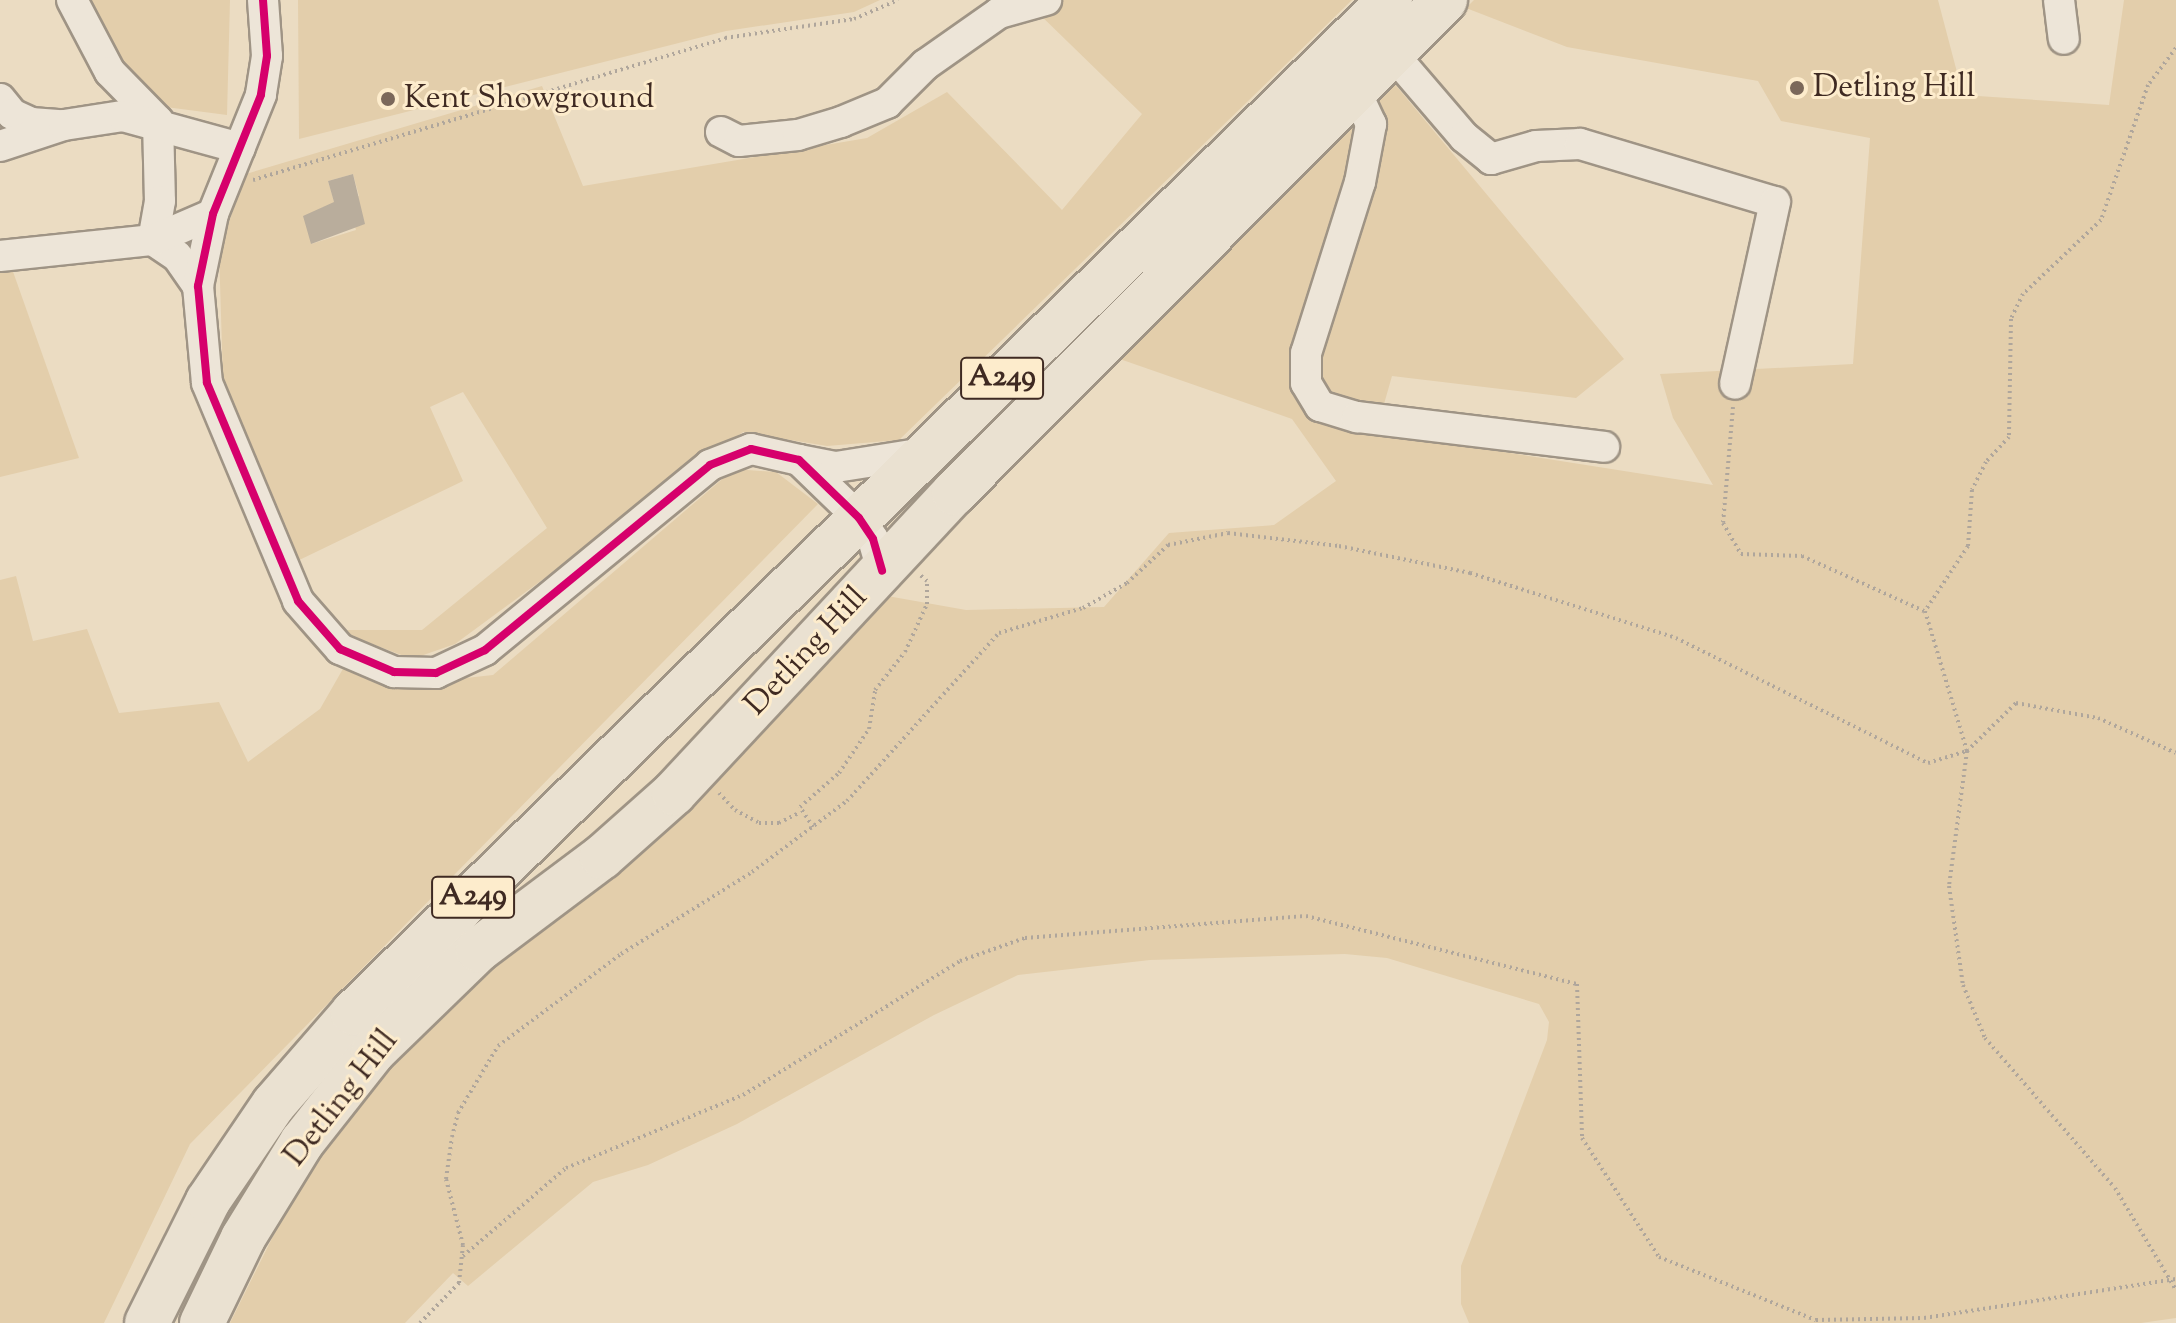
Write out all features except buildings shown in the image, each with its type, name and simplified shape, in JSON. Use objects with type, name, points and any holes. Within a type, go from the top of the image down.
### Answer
[{"type":"highway","name":"Detling Hill","points":[[202,1323],[243,1238],[302,1142],[373,1052],[478,950],[602,857],[696,770],[871,536],[924,453],[1390,0]]},
{"type":"highway","name":"Detling Hill","points":[[147,1323],[208,1201],[274,1104],[343,1025],[871,536],[954,493],[1445,0]]},
{"type":"street","points":[[72,0],[110,72],[142,110],[158,121]]},
{"type":"street","points":[[263,0],[265,69],[240,148],[218,201],[198,286],[207,383],[298,601],[340,649],[394,672],[436,673],[485,650],[729,454],[767,449],[799,460],[836,467],[924,453]]},
{"type":"street","points":[[721,132],[739,141],[798,135],[841,122],[887,103],[925,65],[999,13],[1046,0]]},
{"type":"street","points":[[2059,0],[2064,39]]},
{"type":"street","points":[[1392,53],[1464,137],[1491,159],[1536,146],[1580,144],[1775,202],[1735,384]]},
{"type":"street","points":[[1355,90],[1371,124],[1363,167],[1306,353],[1306,383],[1320,406],[1357,417],[1604,447]]},
{"type":"street","points":[[0,99],[12,114],[31,123],[64,125]]},
{"type":"street","points":[[0,146],[64,125],[123,116],[158,121],[240,148]]},
{"type":"street","points":[[153,240],[160,201],[158,121]]},
{"type":"street","points":[[0,256],[153,240],[218,201]]},
{"type":"street","points":[[153,240],[177,256],[198,286]]},
{"type":"street","points":[[799,460],[871,536]]},
{"type":"street","points":[[871,463],[871,536]]},
{"type":"path","points":[[218,201],[725,38],[854,19],[898,0]]},
{"type":"path","points":[[1925,611],[1968,546],[1972,490],[1986,462],[2009,437],[2011,319],[2023,294],[2101,220],[2148,85],[2176,48]]},
{"type":"path","points":[[1735,384],[1723,523],[1741,554],[1802,556],[1925,611],[1967,751],[1949,886],[1963,985],[1985,1038],[2115,1188],[2173,1280],[2176,1290]]},
{"type":"path","points":[[420,1323],[459,1283],[463,1256],[446,1179],[452,1137],[458,1113],[498,1046],[621,954],[813,827],[870,777],[999,633],[1083,608],[1127,583],[1168,545],[1228,533],[1339,546],[1470,573],[1676,638],[1928,763],[1967,751],[2016,703],[2098,718],[2176,753]]},
{"type":"path","points":[[696,770],[735,810],[759,823],[779,823],[799,813],[839,773],[869,729],[875,690],[905,652],[927,604],[927,581],[871,536]]},
{"type":"path","points":[[799,813],[813,827]]},
{"type":"path","points":[[463,1256],[566,1168],[743,1095],[960,961],[1025,938],[1306,916],[1577,984],[1582,1138],[1659,1257],[1816,1320],[1924,1318],[2173,1280]]},
{"type":"shaded area","points":[[63,0],[230,0],[227,115],[112,100]]},
{"type":"shaded area","name":"Kent Showground","points":[[298,0],[880,0],[854,12],[726,31],[299,139]]},
{"type":"shaded area","points":[[1064,0],[1352,0],[899,440],[827,446],[743,432],[455,644],[412,659],[335,630],[422,630],[547,528],[463,392],[430,407],[463,481],[291,564],[223,380],[219,250],[246,174],[542,86],[583,186],[867,138],[947,92],[1062,210],[1142,114],[1033,8]],"holes":[[[353,174],[359,196],[348,200],[356,230],[311,244],[322,207],[336,208],[328,181]]]},
{"type":"shaded area","points":[[1474,0],[1938,0],[1963,95],[2109,105],[2124,0],[2176,0],[2176,1318],[2141,1323],[1469,1323],[1461,1304],[1461,1266],[1547,1040],[1549,1022],[1539,1004],[1387,958],[1345,954],[1150,960],[1018,975],[934,1015],[737,1124],[648,1165],[593,1182],[468,1286],[453,1273],[405,1323],[230,1323],[299,1184],[386,1067],[876,594],[966,610],[1104,607],[1169,533],[1274,525],[1336,481],[1292,419],[1114,357],[1388,76],[1624,359],[1576,398],[1392,376],[1376,432],[1713,485],[1673,418],[1660,374],[1853,364],[1870,138],[1781,121],[1758,81],[1567,47],[1466,8]]},
{"type":"shaded area","points":[[11,266],[79,458],[0,477],[0,268]]},
{"type":"shaded area","points":[[734,469],[776,472],[818,504],[190,1144],[104,1323],[0,1323],[0,580],[16,576],[33,641],[87,629],[119,713],[219,702],[248,762],[320,709],[344,667],[412,684],[493,675]]},
{"type":"cycle path","points":[[263,0],[267,56],[261,95],[213,214],[198,286],[207,383],[298,601],[340,649],[394,672],[436,673],[485,650],[710,465],[751,449],[799,460],[859,518],[873,539],[882,571]]},
{"type":"place","name":"Detling Hill","points":[[1797,88]]},
{"type":"place","name":"Kent Showground","points":[[388,99]]}]
